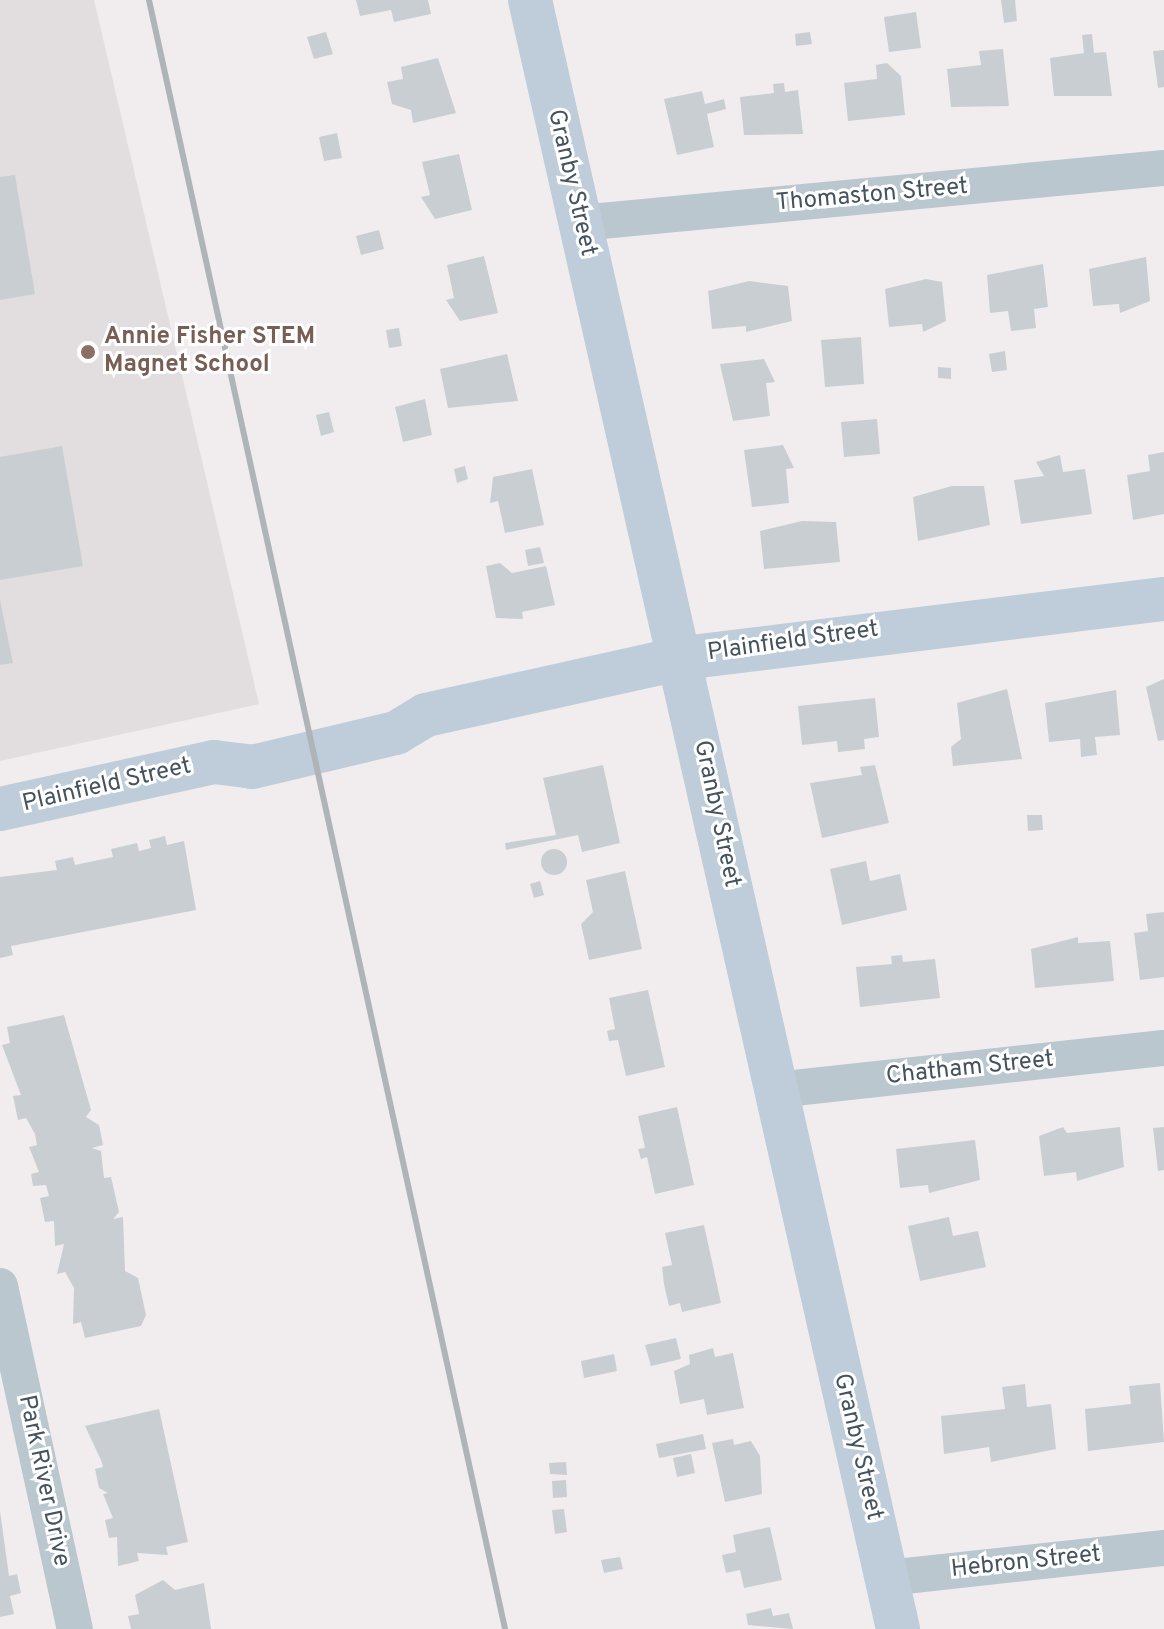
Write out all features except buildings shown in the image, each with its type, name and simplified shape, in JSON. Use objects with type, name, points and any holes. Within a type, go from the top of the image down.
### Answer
[{"type":"main road","name":"Granby Street","points":[[530,0],[683,658],[776,1090],[898,1629]]},
{"type":"main road","name":"Plainfield Street","points":[[0,809],[214,762],[232,743],[391,706],[426,715],[683,658],[1164,599]]},
{"type":"street","name":"Thomaston Street","points":[[580,223],[1164,168]]},
{"type":"street","name":"Chatham Street","points":[[776,1090],[1164,1048]]},
{"type":"street","name":"Park River Drive","points":[[1,1293],[75,1629]]},
{"type":"street","name":"Hebron Street","points":[[887,1578],[1164,1548]]},
{"type":"shaded area","name":"Annie Fisher STEM Magnet School","points":[[0,0],[94,0],[259,704],[0,761]]},
{"type":"railway","points":[[149,0],[505,1629]]},
{"type":"place","name":"Annie Fisher STEM Magnet School","points":[[88,352]]}]
